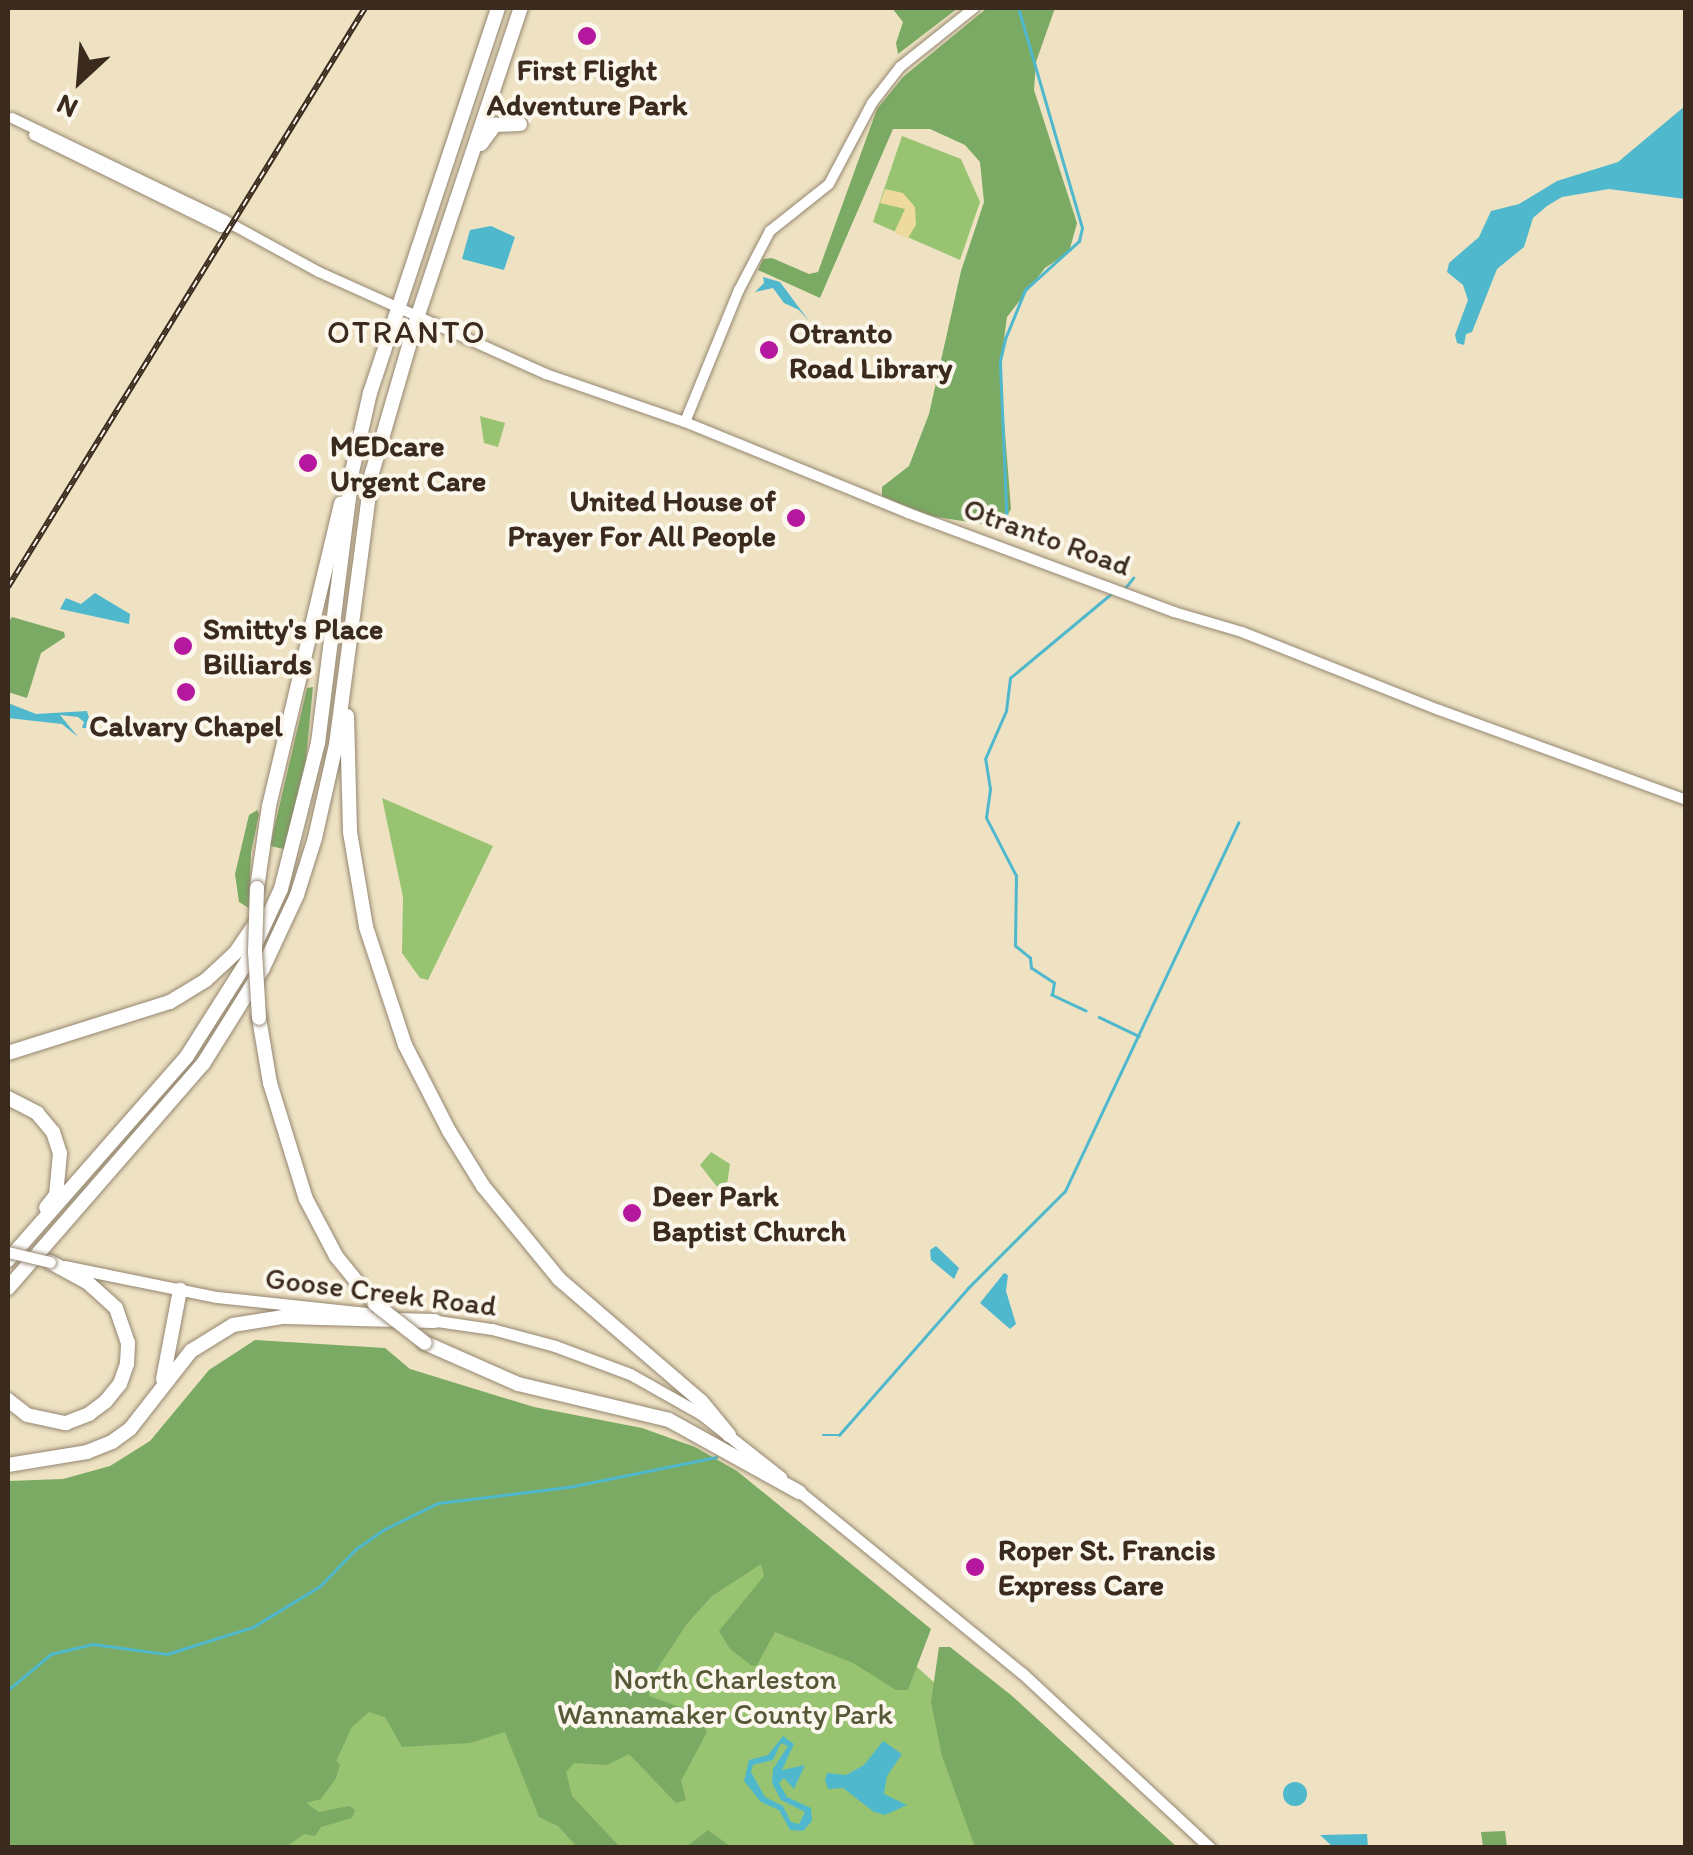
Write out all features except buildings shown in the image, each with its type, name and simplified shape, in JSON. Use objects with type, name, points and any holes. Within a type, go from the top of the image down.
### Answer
[{"type":"highway","points":[[498,8],[398,306],[279,760],[257,888],[254,952],[259,1018],[270,1083],[306,1199],[336,1256],[375,1304],[425,1344],[518,1384],[669,1420],[800,1492]]},
{"type":"highway","points":[[8,1288],[203,1064],[263,968],[297,895],[316,838],[336,745],[372,474],[418,316],[521,8]]},
{"type":"highway","points":[[469,161],[495,125],[520,124]]},
{"type":"highway","points":[[8,1256],[154,1098],[220,1008],[281,889],[307,798],[360,440]]},
{"type":"highway","points":[[352,618],[346,757],[354,871],[376,964],[404,1045],[449,1131],[521,1236],[592,1310],[701,1401],[729,1435]]},
{"type":"highway","points":[[8,1053],[154,1008],[206,980],[236,952],[261,913],[307,798]]},
{"type":"highway","points":[[8,1098],[37,1113],[52,1132],[61,1171],[56,1195],[8,1256]]},
{"type":"highway","points":[[8,1299],[57,1233]]},
{"type":"highway","points":[[8,1400],[28,1415],[66,1423],[89,1414],[120,1384],[128,1343],[116,1308],[87,1282],[50,1262]]},
{"type":"highway","points":[[159,1389],[180,1290]]},
{"type":"highway","points":[[8,1465],[87,1452],[112,1442],[130,1429],[191,1351],[212,1335],[252,1319],[435,1321]]},
{"type":"main road","name":"Goose Creek Road","points":[[8,1256],[180,1290],[492,1329],[596,1360],[665,1393],[729,1435],[1022,1673],[1210,1848]]},
{"type":"street","points":[[685,422],[740,288],[770,231],[829,184],[872,103],[900,67],[974,8]]},
{"type":"street","points":[[12,118],[167,192],[232,226],[221,227],[96,168],[37,138],[12,118]]},
{"type":"street","name":"Otranto Road","points":[[232,226],[319,272],[552,376],[685,422],[908,514],[1174,612],[1242,632],[1439,710],[1686,800]]},
{"type":"green space","points":[[892,8],[958,8],[898,54],[896,43],[903,22]]},
{"type":"green space","points":[[987,8],[1055,8],[1036,62],[1034,90],[1077,223],[1069,252],[1045,268],[1007,317],[1000,369],[1011,509],[1004,521],[995,526],[930,516],[882,496],[882,487],[909,466],[929,414],[961,271],[984,202],[980,162],[965,145],[930,129],[893,129],[820,298],[758,270],[763,259],[772,258],[809,274],[818,272],[877,109],[903,77]]},
{"type":"green space","points":[[902,136],[961,159],[980,202],[960,260],[873,222]]},
{"type":"green space","points":[[480,416],[505,423],[498,447],[484,443]]},
{"type":"green space","points":[[12,617],[64,632],[65,637],[41,653],[27,698],[8,692],[8,623]]},
{"type":"green space","points":[[313,687],[304,780],[284,849],[270,846],[307,688]]},
{"type":"green space","points":[[382,798],[493,846],[428,980],[420,978],[402,953],[403,897]]},
{"type":"green space","points":[[257,810],[249,908],[239,902],[235,874],[249,815]]},
{"type":"green space","points":[[711,1152],[730,1164],[726,1191],[718,1188],[700,1165]]},
{"type":"green space","points":[[255,1340],[385,1348],[410,1369],[534,1407],[642,1428],[695,1447],[737,1471],[931,1629],[908,1690],[896,1690],[853,1663],[775,1632],[757,1665],[752,1666],[730,1649],[719,1631],[764,1576],[761,1564],[712,1596],[686,1625],[650,1680],[649,1696],[694,1712],[707,1732],[681,1781],[686,1800],[676,1803],[629,1754],[607,1765],[574,1763],[566,1772],[572,1796],[620,1847],[577,1847],[558,1826],[539,1817],[505,1732],[470,1743],[402,1747],[385,1717],[369,1712],[352,1727],[336,1761],[340,1764],[336,1778],[321,1799],[306,1803],[319,1812],[349,1806],[355,1810],[352,1818],[321,1827],[315,1836],[304,1834],[286,1847],[8,1847],[8,1481],[63,1479],[110,1466],[150,1441],[209,1370]]},
{"type":"green space","name":"North Charleston Wannamaker County Park","points":[[762,1526],[1115,1847],[8,1847],[8,1768],[229,1777]]},
{"type":"green space","points":[[939,1647],[950,1647],[1011,1695],[1177,1847],[975,1847],[942,1756],[931,1702]]},
{"type":"green space","points":[[708,1830],[731,1847],[686,1847]]},
{"type":"green space","points":[[1505,1831],[1507,1847],[1483,1847],[1481,1832]]},
{"type":"sand","points":[[885,189],[903,193],[915,207],[916,225],[908,238],[894,233],[905,209],[880,203]]},
{"type":"water","points":[[1685,106],[1685,199],[1609,189],[1562,197],[1547,206],[1533,218],[1524,247],[1497,269],[1472,332],[1466,334],[1464,345],[1457,343],[1455,335],[1468,300],[1463,285],[1447,272],[1449,263],[1479,237],[1491,211],[1519,204],[1557,181],[1618,162]]},
{"type":"water","points":[[491,226],[515,237],[504,270],[462,259],[470,230]]},
{"type":"water","points":[[763,277],[780,282],[809,321],[799,310],[784,303],[773,288],[755,292],[764,283]]},
{"type":"water","points":[[95,593],[130,614],[129,624],[60,609],[66,598],[81,604]]},
{"type":"water","points":[[8,703],[36,714],[87,711],[92,728],[82,728],[84,722],[78,717],[60,715],[78,737],[62,724],[8,718]]},
{"type":"water","points":[[936,1246],[959,1268],[954,1279],[931,1260],[930,1250]]},
{"type":"water","points":[[1004,1273],[1008,1275],[1006,1291],[1016,1324],[1010,1329],[980,1303]]},
{"type":"water","points":[[783,1736],[794,1744],[782,1770],[805,1765],[794,1789],[784,1778],[779,1783],[787,1797],[811,1808],[812,1821],[803,1831],[790,1830],[779,1810],[761,1802],[744,1781],[749,1760],[768,1755]],"holes":[[[781,1743],[788,1746],[773,1769],[772,1783],[781,1800],[805,1812],[799,1824],[791,1822],[783,1806],[765,1797],[751,1772],[753,1765],[773,1760]]]},
{"type":"water","points":[[883,1741],[902,1754],[887,1776],[884,1794],[907,1805],[885,1815],[874,1812],[843,1788],[828,1789],[825,1780],[827,1773],[846,1775],[864,1765]]},
{"type":"water","points":[[1295,1782],[1304,1785],[1304,1803],[1295,1806],[1286,1803],[1283,1794],[1286,1785]]},
{"type":"water","points":[[1367,1834],[1368,1848],[1333,1847],[1320,1835]]},
{"type":"waterway","points":[[1007,531],[1000,361],[1005,339],[1025,290],[1079,241],[1082,228],[1018,8]]},
{"type":"waterway","points":[[1125,588],[1133,578]]},
{"type":"waterway","points":[[1086,1011],[1052,995],[1054,983],[1031,968],[1030,958],[1015,946],[1016,876],[986,818],[990,789],[985,759],[1006,711],[1010,678],[1112,593]]},
{"type":"waterway","points":[[823,1435],[839,1435],[968,1288],[1065,1191],[1238,823]]},
{"type":"waterway","points":[[1099,1017],[1139,1036]]},
{"type":"waterway","points":[[8,1690],[51,1654],[93,1644],[167,1654],[253,1627],[320,1586],[356,1549],[383,1530],[438,1503],[569,1487],[716,1457]]},
{"type":"railway","points":[[8,587],[365,8]]},
{"type":"place","name":"First Flight Adventure Park","points":[[587,36]]},
{"type":"place","name":"Otranto Road Library","points":[[769,350]]},
{"type":"place","name":"MEDcare Urgent Care","points":[[308,463]]},
{"type":"place","name":"United House of Prayer For All People","points":[[796,518]]},
{"type":"place","name":"Smitty's Place Billiards","points":[[183,646]]},
{"type":"place","name":"Calvary Chapel","points":[[186,692]]},
{"type":"place","name":"Deer Park Baptist Church","points":[[632,1213]]},
{"type":"place","name":"Roper St. Francis Express Care","points":[[975,1567]]},
{"type":"district","name":"OTRANTO","points":[[407,332]]}]
